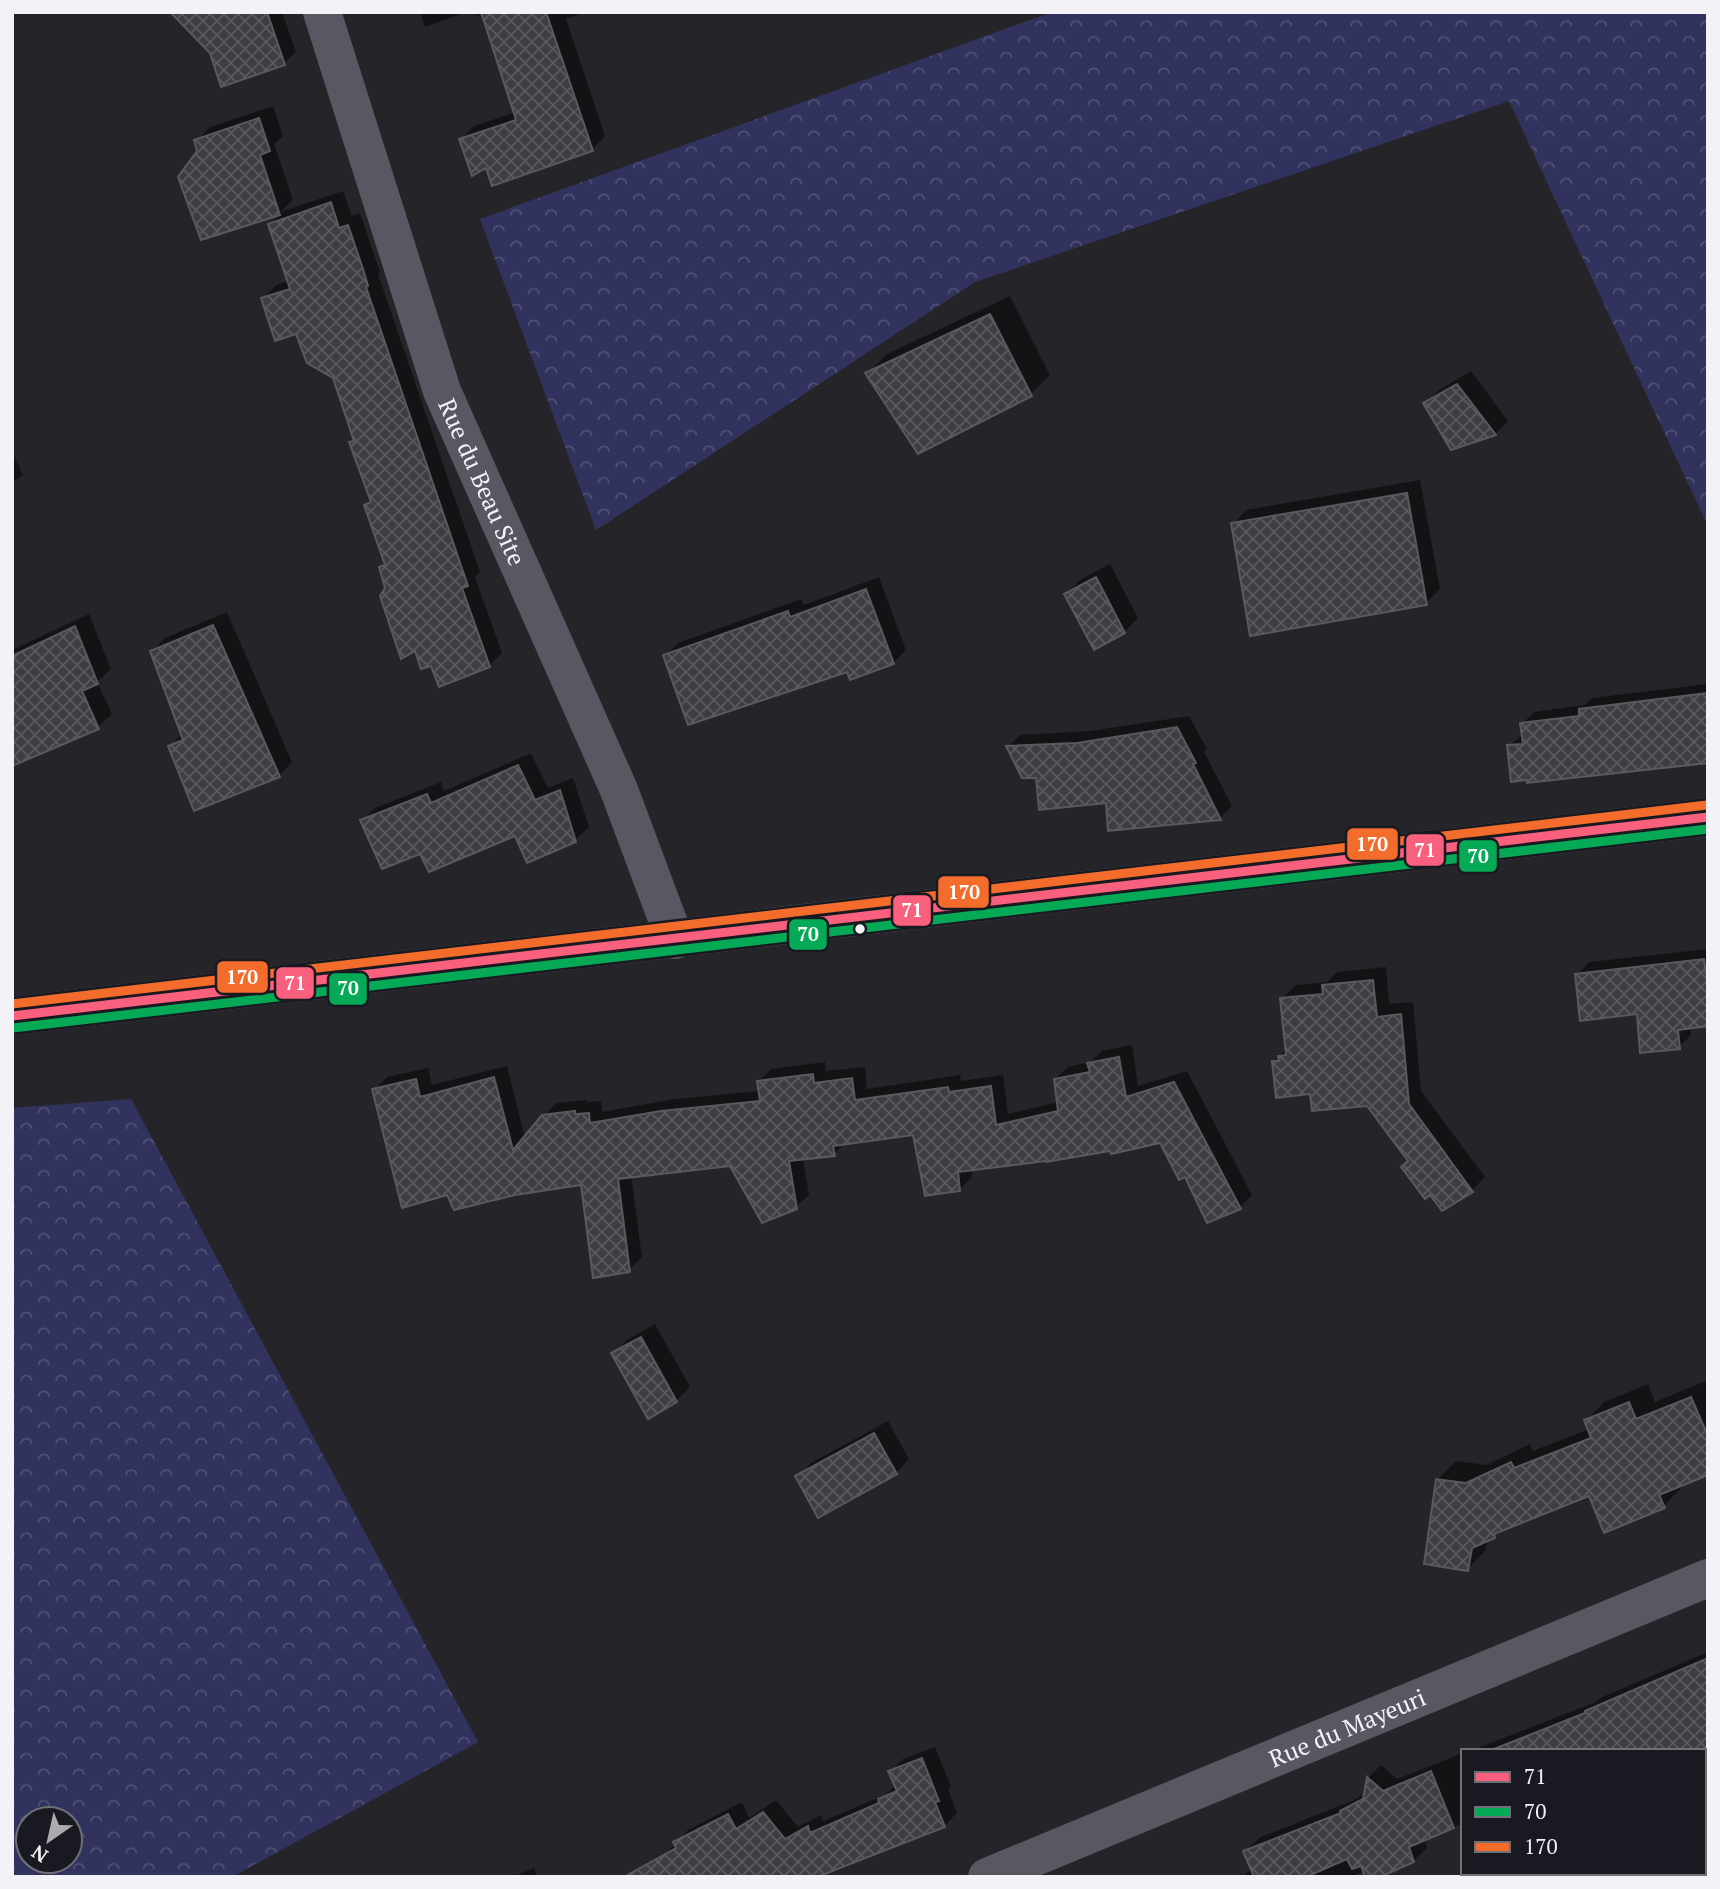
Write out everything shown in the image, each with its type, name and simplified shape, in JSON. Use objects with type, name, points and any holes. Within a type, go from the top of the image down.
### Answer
[{"type":"main road","points":[[12,1016],[1708,817]]},
{"type":"street","name":"Rue du Beau Site","points":[[323,12],[442,391],[619,790],[675,940]]},
{"type":"street","name":"Rue du Mayeuri","points":[[987,1877],[1708,1578]]},
{"type":"green space","points":[[1052,12],[1708,12],[1708,526],[1509,101],[975,282],[596,530],[480,219]]},
{"type":"green space","points":[[131,1099],[478,1742],[232,1877],[12,1877],[12,1108]]},
{"type":"building","points":[[170,12],[267,12],[285,65],[221,87],[210,53]]},
{"type":"building","points":[[481,12],[546,12],[593,151],[492,186],[486,168],[472,176],[459,139],[516,120]]},
{"type":"building","points":[[259,118],[270,151],[260,155],[280,215],[201,240],[178,177],[197,151],[194,140]]},
{"type":"building","points":[[331,202],[339,228],[348,225],[368,286],[366,287],[468,586],[462,588],[490,667],[439,687],[431,666],[421,669],[415,651],[401,659],[380,596],[385,588],[379,567],[385,565],[364,505],[371,502],[349,442],[354,441],[333,378],[307,363],[296,334],[275,341],[261,298],[290,289],[268,224]]},
{"type":"building","points":[[990,314],[1032,396],[918,454],[865,373]]},
{"type":"building","points":[[1457,384],[1496,435],[1451,450],[1423,403]]},
{"type":"building","points":[[1407,493],[1427,605],[1250,636],[1231,523]]},
{"type":"building","points":[[1096,577],[1125,633],[1094,650],[1064,594]]},
{"type":"building","points":[[866,589],[894,664],[850,680],[847,672],[688,725],[663,655],[788,611],[790,617]]},
{"type":"building","points":[[213,625],[280,777],[194,811],[168,746],[183,740],[150,651]]},
{"type":"building","points":[[75,626],[98,684],[82,691],[99,729],[12,766],[12,656]]},
{"type":"building","points":[[1708,693],[1708,763],[1527,783],[1527,780],[1511,782],[1507,745],[1523,744],[1520,723],[1579,716],[1579,709]]},
{"type":"building","points":[[1177,727],[1221,820],[1108,831],[1106,803],[1039,810],[1036,778],[1022,778],[1006,746],[1077,743]]},
{"type":"building","points":[[518,765],[535,800],[560,790],[576,842],[527,863],[515,836],[429,872],[420,854],[382,869],[360,820],[427,794],[431,803]]},
{"type":"building","points":[[1704,959],[1708,989],[1708,1026],[1678,1030],[1680,1049],[1640,1053],[1637,1014],[1580,1021],[1575,974]]},
{"type":"building","points":[[1373,980],[1377,1017],[1401,1014],[1409,1104],[1473,1192],[1442,1211],[1430,1195],[1425,1199],[1401,1167],[1408,1161],[1367,1106],[1312,1111],[1310,1094],[1276,1098],[1272,1061],[1279,1061],[1278,1056],[1286,1055],[1280,998],[1323,994],[1322,985]]},
{"type":"building","points":[[1119,1057],[1126,1097],[1174,1082],[1241,1209],[1207,1223],[1185,1177],[1179,1180],[1160,1143],[1111,1154],[1110,1151],[1046,1162],[958,1172],[960,1191],[925,1196],[913,1135],[833,1146],[835,1156],[789,1161],[797,1209],[762,1223],[730,1166],[618,1179],[630,1272],[593,1278],[581,1185],[515,1195],[454,1210],[447,1195],[402,1208],[372,1089],[416,1079],[420,1097],[494,1077],[513,1150],[542,1115],[575,1111],[575,1114],[589,1113],[590,1123],[661,1111],[760,1101],[757,1081],[813,1074],[814,1083],[852,1078],[855,1100],[948,1087],[949,1092],[991,1086],[996,1125],[1058,1111],[1054,1079],[1090,1072],[1087,1063]]},
{"type":"building","points":[[641,1337],[677,1402],[648,1419],[611,1353]]},
{"type":"building","points":[[1691,1397],[1708,1436],[1708,1475],[1659,1495],[1665,1508],[1604,1533],[1589,1496],[1494,1534],[1495,1538],[1472,1548],[1468,1571],[1424,1564],[1436,1479],[1466,1483],[1511,1462],[1514,1468],[1591,1438],[1584,1420],[1629,1402],[1636,1419]]},
{"type":"building","points":[[874,1433],[897,1474],[818,1518],[795,1476]]},
{"type":"building","points":[[1708,1658],[1708,1751],[1494,1749]]},
{"type":"building","points":[[922,1758],[939,1801],[935,1802],[945,1827],[817,1877],[624,1877],[676,1848],[673,1842],[728,1814],[736,1829],[763,1812],[785,1839],[808,1826],[810,1833],[879,1803],[878,1799],[897,1791],[888,1771]]},
{"type":"building","points":[[1431,1771],[1454,1828],[1409,1847],[1414,1862],[1380,1877],[1365,1877],[1361,1866],[1352,1869],[1347,1859],[1306,1877],[1254,1877],[1243,1851],[1341,1813],[1340,1811],[1363,1799],[1367,1777],[1383,1791]]},
{"type":"transit line","name":"170","points":[[12,1004],[1707,805]]},
{"type":"transit line","name":"71","points":[[12,1016],[1708,817]]},
{"type":"transit line","name":"70","points":[[13,1028],[1708,829]]}]
